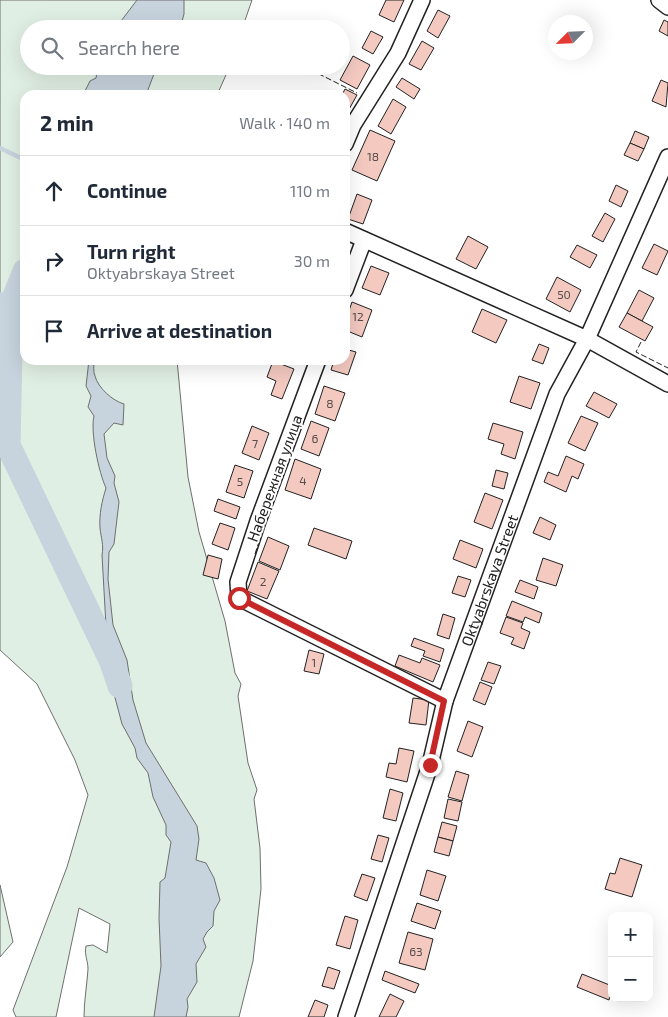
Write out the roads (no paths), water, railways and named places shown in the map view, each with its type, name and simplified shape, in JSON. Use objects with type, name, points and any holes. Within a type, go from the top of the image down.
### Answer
[{"type":"street","points":[[350,132],[398,53],[422,0]]},
{"type":"street","points":[[659,0],[668,6]]},
{"type":"street","name":"Oktyabrskaya Street","points":[[346,1017],[430,765],[444,701],[557,394],[586,339],[668,157]]},
{"type":"street","points":[[350,233],[586,339],[668,384]]},
{"type":"street","points":[[350,277],[364,240]]},
{"type":"street","name":"Набережная улица","points":[[316,365],[258,521],[238,582],[239,598],[444,701]]},
{"type":"waterway","points":[[0,148],[20,158]]},
{"type":"waterway","points":[[0,305],[11,306],[20,284]]},
{"type":"waterway","points":[[11,306],[8,445],[111,660],[120,686]]}]
